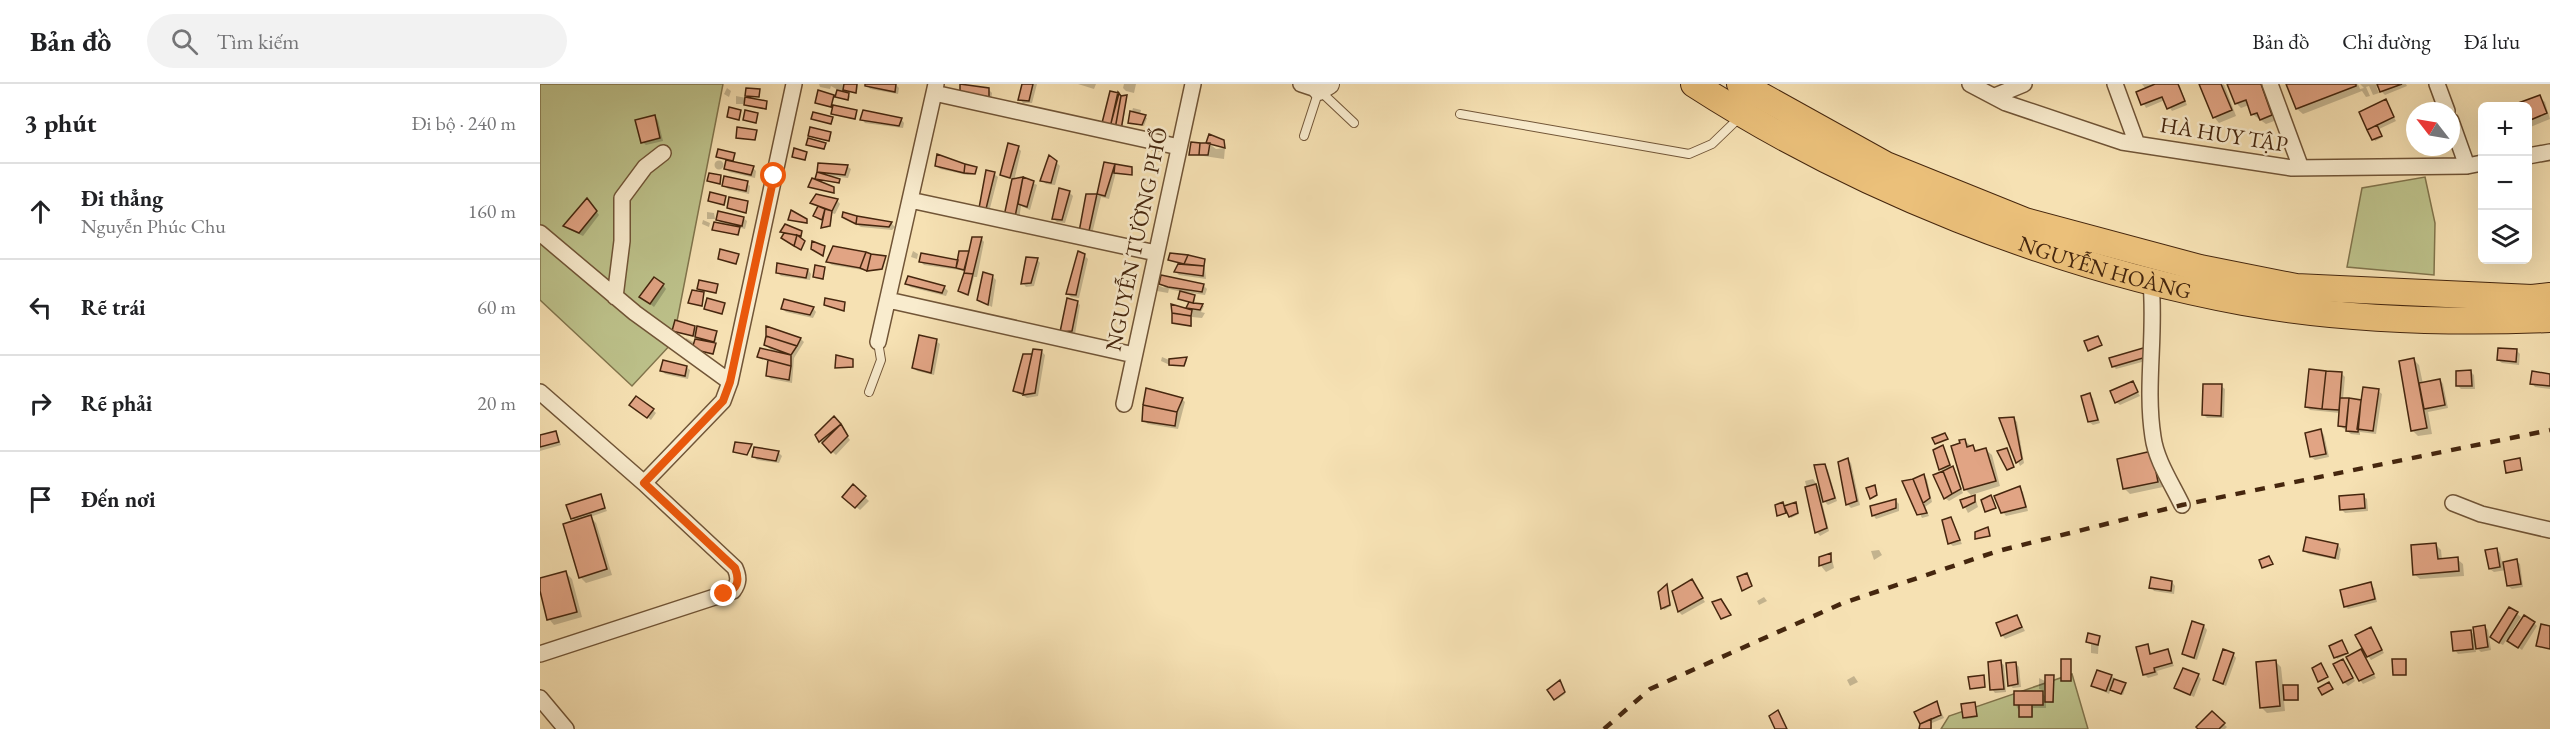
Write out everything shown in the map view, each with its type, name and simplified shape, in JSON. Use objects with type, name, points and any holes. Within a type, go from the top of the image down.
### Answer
[{"type":"highway","name":"NGUYỄN HOÀNG","points":[[1694,84],[1741,115],[1932,208],[2052,252],[2151,283],[2245,302],[2365,317],[2508,321],[2550,319]]},
{"type":"highway","name":"NGUYỄN HOÀNG","points":[[1740,84],[1886,165],[2014,217],[2200,268],[2296,287],[2451,295],[2550,296]]},
{"type":"street","points":[[644,483],[723,401],[730,382],[794,84]]},
{"type":"street","name":"NGUYỄN TƯỜNG PHỔ","points":[[1124,404],[1193,84]]},
{"type":"street","points":[[1995,96],[2024,84]]},
{"type":"street","points":[[2115,84],[2137,144]]},
{"type":"street","points":[[2270,84],[2301,168]]},
{"type":"street","points":[[2437,84],[2444,102]]},
{"type":"street","name":"HÀ HUY TẬP","points":[[1974,85],[2006,103],[2122,142],[2301,168],[2475,164]]},
{"type":"street","points":[[878,342],[935,89],[1179,147]]},
{"type":"street","points":[[2460,137],[2475,164]]},
{"type":"street","points":[[2532,155],[2550,152]]},
{"type":"street","points":[[615,297],[622,241],[622,198],[645,168],[663,153]]},
{"type":"street","points":[[910,200],[1156,253]]},
{"type":"street","points":[[540,233],[615,297],[730,382]]},
{"type":"street","points":[[2151,283],[2153,437],[2157,451],[2182,505]]},
{"type":"street","points":[[888,300],[1134,355]]},
{"type":"street","points":[[540,392],[644,483],[735,568],[739,576],[738,585],[733,591],[540,654]]},
{"type":"street","points":[[2454,503],[2481,514],[2550,530]]},
{"type":"street","points":[[540,699],[566,729]]},
{"type":"lane","points":[[1317,86],[1354,123]]},
{"type":"lane","points":[[1304,136],[1317,86]]},
{"type":"lane","points":[[1460,114],[1689,154],[1712,144],[1741,115]]},
{"type":"lane","points":[[869,392],[881,360],[878,342]]},
{"type":"green space","points":[[540,84],[723,84],[673,342],[632,386],[540,300]]},
{"type":"green space","points":[[2425,177],[2435,223],[2434,275],[2347,267],[2362,188]]},
{"type":"green space","points":[[2072,674],[2088,729],[1941,729],[1949,716]]},
{"type":"building","points":[[844,84],[857,84],[856,93],[843,90]]},
{"type":"building","points":[[865,84],[896,84],[895,92],[865,86]]},
{"type":"building","points":[[960,84],[989,88],[989,97],[960,92]]},
{"type":"building","points":[[1022,84],[1033,84],[1029,101],[1018,100]]},
{"type":"building","points":[[2155,84],[2178,84],[2185,101],[2167,109],[2162,97],[2141,105],[2136,92]]},
{"type":"building","points":[[2199,84],[2221,84],[2232,110],[2213,118]]},
{"type":"building","points":[[2227,84],[2261,84],[2272,115],[2260,120],[2257,113],[2251,115],[2246,100],[2235,104]]},
{"type":"building","points":[[2286,84],[2356,84],[2356,86],[2296,109]]},
{"type":"building","points":[[2377,84],[2402,84],[2380,92]]},
{"type":"building","points":[[746,88],[760,89],[759,97],[745,96]]},
{"type":"building","points":[[818,90],[834,95],[831,107],[815,103]]},
{"type":"building","points":[[837,90],[849,93],[848,100],[835,97]]},
{"type":"building","points":[[1110,91],[1119,93],[1110,127],[1101,127]]},
{"type":"building","points":[[1118,92],[1121,96],[1115,129],[1110,128]]},
{"type":"building","points":[[1127,95],[1121,130],[1115,129],[1121,96]]},
{"type":"building","points":[[2540,95],[2547,113],[2532,119],[2532,102],[2521,102]]},
{"type":"building","points":[[745,97],[767,101],[766,109],[744,105]]},
{"type":"building","points":[[2386,99],[2394,117],[2367,130],[2359,112]]},
{"type":"building","points":[[833,105],[857,110],[855,119],[831,114]]},
{"type":"building","points":[[729,107],[741,110],[739,120],[727,117]]},
{"type":"building","points":[[745,110],[758,113],[756,123],[743,120]]},
{"type":"building","points":[[863,110],[902,118],[899,126],[860,120]]},
{"type":"building","points":[[1130,111],[1146,115],[1142,125],[1128,123]]},
{"type":"building","points":[[813,112],[833,117],[831,124],[811,119]]},
{"type":"building","points":[[655,115],[660,138],[641,143],[635,120]]},
{"type":"building","points":[[2377,125],[2382,136],[2372,140],[2367,130]]},
{"type":"building","points":[[737,127],[757,130],[755,140],[736,138]]},
{"type":"building","points":[[810,127],[831,132],[829,141],[808,136]]},
{"type":"building","points":[[1209,134],[1224,140],[1225,148],[1206,143]]},
{"type":"building","points":[[808,138],[826,143],[824,149],[806,145]]},
{"type":"building","points":[[1191,142],[1200,143],[1199,155],[1189,155]]},
{"type":"building","points":[[1008,143],[1019,146],[1010,178],[1000,175]]},
{"type":"building","points":[[1200,143],[1210,143],[1208,155],[1199,155]]},
{"type":"building","points":[[794,148],[807,152],[805,160],[792,157]]},
{"type":"building","points":[[718,149],[735,153],[733,161],[716,157]]},
{"type":"building","points":[[937,154],[965,164],[964,173],[935,166]]},
{"type":"building","points":[[1049,155],[1057,161],[1051,183],[1040,181]]},
{"type":"building","points":[[726,160],[754,166],[751,175],[724,169]]},
{"type":"building","points":[[1104,162],[1115,164],[1105,196],[1097,194]]},
{"type":"building","points":[[818,163],[848,165],[845,175],[817,172]]},
{"type":"building","points":[[965,164],[977,167],[975,174],[964,173]]},
{"type":"building","points":[[1115,164],[1132,167],[1132,175],[1114,173]]},
{"type":"building","points":[[986,170],[995,172],[986,209],[979,208]]},
{"type":"building","points":[[817,172],[840,179],[839,183],[815,179]]},
{"type":"building","points":[[709,173],[721,175],[720,184],[707,181]]},
{"type":"building","points":[[724,176],[748,181],[746,191],[722,186]]},
{"type":"building","points":[[1023,177],[1034,181],[1027,207],[1018,204]]},
{"type":"building","points":[[1023,177],[1015,217],[1004,216],[1012,179]]},
{"type":"building","points":[[812,178],[834,187],[834,193],[808,187]]},
{"type":"building","points":[[1059,188],[1070,191],[1062,220],[1052,219]]},
{"type":"building","points":[[710,192],[726,196],[724,205],[708,201]]},
{"type":"building","points":[[816,194],[838,199],[832,211],[810,203]]},
{"type":"building","points":[[1086,194],[1097,194],[1089,231],[1079,232]]},
{"type":"building","points":[[729,197],[748,201],[746,213],[727,208]]},
{"type":"building","points":[[587,198],[597,211],[579,233],[563,226]]},
{"type":"building","points":[[818,206],[825,209],[822,220],[813,216]]},
{"type":"building","points":[[825,209],[832,211],[830,226],[821,228]]},
{"type":"building","points":[[791,210],[807,219],[807,223],[788,220]]},
{"type":"building","points":[[718,211],[744,217],[742,226],[716,220]]},
{"type":"building","points":[[843,212],[857,216],[856,224],[842,217]]},
{"type":"building","points":[[857,216],[892,222],[889,227],[856,224]]},
{"type":"building","points":[[714,222],[740,227],[738,235],[712,230]]},
{"type":"building","points":[[785,224],[802,231],[801,236],[780,232]]},
{"type":"building","points":[[784,233],[797,235],[794,246],[781,238]]},
{"type":"building","points":[[797,235],[805,241],[801,250],[794,246]]},
{"type":"building","points":[[972,237],[982,237],[973,274],[964,273]]},
{"type":"building","points":[[812,241],[825,246],[823,256],[811,249]]},
{"type":"building","points":[[833,246],[866,252],[860,268],[826,262]]},
{"type":"building","points":[[720,249],[739,254],[736,264],[718,259]]},
{"type":"building","points":[[959,251],[969,251],[964,270],[956,268]]},
{"type":"building","points":[[1078,251],[1085,254],[1076,295],[1066,294]]},
{"type":"building","points":[[866,252],[871,254],[867,271],[860,268]]},
{"type":"building","points":[[921,253],[958,260],[956,268],[919,262]]},
{"type":"building","points":[[1170,253],[1188,255],[1184,264],[1168,260]]},
{"type":"building","points":[[871,254],[886,256],[882,269],[867,271]]},
{"type":"building","points":[[1188,255],[1205,259],[1204,266],[1184,264]]},
{"type":"building","points":[[1026,257],[1038,258],[1031,283],[1021,284]]},
{"type":"building","points":[[777,263],[808,269],[806,278],[776,273]]},
{"type":"building","points":[[1178,264],[1204,266],[1203,276],[1174,272]]},
{"type":"building","points":[[815,265],[825,267],[823,279],[813,277]]},
{"type":"building","points":[[983,272],[993,275],[988,305],[977,300]]},
{"type":"building","points":[[964,273],[973,274],[968,295],[958,291]]},
{"type":"building","points":[[1161,275],[1204,284],[1202,292],[1159,284]]},
{"type":"building","points":[[908,276],[945,286],[942,293],[905,284]]},
{"type":"building","points":[[654,277],[664,284],[650,304],[639,297]]},
{"type":"building","points":[[699,280],[718,284],[716,293],[697,289]]},
{"type":"building","points":[[692,290],[704,292],[702,306],[688,303]]},
{"type":"building","points":[[1180,291],[1195,295],[1193,303],[1178,299]]},
{"type":"building","points":[[707,298],[725,303],[722,314],[704,309]]},
{"type":"building","points":[[825,298],[845,302],[844,311],[824,305]]},
{"type":"building","points":[[1067,298],[1078,301],[1072,331],[1060,332]]},
{"type":"building","points":[[784,299],[814,307],[810,315],[781,309]]},
{"type":"building","points":[[1189,302],[1203,304],[1200,310],[1186,308]]},
{"type":"building","points":[[1171,304],[1192,310],[1191,316],[1172,313]]},
{"type":"building","points":[[1172,313],[1191,316],[1191,326],[1172,323]]},
{"type":"building","points":[[675,320],[695,326],[693,336],[672,331]]},
{"type":"building","points":[[697,326],[717,331],[714,342],[695,337]]},
{"type":"building","points":[[766,326],[801,338],[797,346],[766,336]]},
{"type":"building","points":[[919,335],[937,339],[931,373],[912,368]]},
{"type":"building","points":[[766,336],[797,346],[791,355],[764,345]]},
{"type":"building","points":[[2098,336],[2102,345],[2088,351],[2084,341]]},
{"type":"building","points":[[695,339],[716,343],[713,354],[692,349]]},
{"type":"building","points":[[2150,346],[2150,356],[2112,367],[2109,358]]},
{"type":"building","points":[[760,348],[791,355],[791,366],[757,357]]},
{"type":"building","points":[[2498,348],[2517,349],[2516,362],[2497,360]]},
{"type":"building","points":[[1033,349],[1042,350],[1035,393],[1023,395]]},
{"type":"building","points":[[1023,354],[1032,354],[1023,394],[1013,391]]},
{"type":"building","points":[[836,355],[853,359],[853,367],[835,368]]},
{"type":"building","points":[[1187,357],[1184,366],[1169,365],[1169,359]]},
{"type":"building","points":[[2414,358],[2427,428],[2411,431],[2399,361]]},
{"type":"building","points":[[663,360],[687,366],[685,376],[660,371]]},
{"type":"building","points":[[768,360],[791,366],[789,380],[766,376]]},
{"type":"building","points":[[2309,369],[2326,371],[2322,409],[2305,407]]},
{"type":"building","points":[[2471,370],[2472,386],[2456,386],[2456,371]]},
{"type":"building","points":[[2326,371],[2342,372],[2339,410],[2322,409]]},
{"type":"building","points":[[2532,371],[2550,374],[2550,386],[2530,384]]},
{"type":"building","points":[[2440,379],[2445,405],[2424,409],[2419,383]]},
{"type":"building","points":[[2133,381],[2138,392],[2115,403],[2110,391]]},
{"type":"building","points":[[2203,384],[2222,384],[2221,416],[2202,415]]},
{"type":"building","points":[[2363,387],[2379,389],[2373,431],[2357,429]]},
{"type":"building","points":[[1146,388],[1183,398],[1177,412],[1143,405]]},
{"type":"building","points":[[2090,393],[2098,420],[2088,422],[2081,396]]},
{"type":"building","points":[[636,396],[654,409],[647,418],[629,405]]},
{"type":"building","points":[[2340,398],[2349,398],[2346,427],[2338,426]]},
{"type":"building","points":[[2349,398],[2361,400],[2358,432],[2346,431]]},
{"type":"building","points":[[1143,405],[1177,412],[1175,426],[1142,421]]},
{"type":"building","points":[[834,416],[841,424],[819,442],[815,435]]},
{"type":"building","points":[[2014,417],[2022,459],[2016,463],[1999,418]]},
{"type":"building","points":[[841,424],[848,436],[831,453],[822,443]]},
{"type":"building","points":[[2321,429],[2326,454],[2310,457],[2305,433]]},
{"type":"building","points":[[556,431],[559,442],[540,447],[540,435]]},
{"type":"building","points":[[1945,433],[1948,439],[1935,444],[1932,438]]},
{"type":"building","points":[[1965,439],[1967,447],[1973,445],[1975,451],[1986,448],[1996,481],[1964,490],[1951,446]]},
{"type":"building","points":[[735,442],[752,444],[747,455],[733,452]]},
{"type":"building","points":[[1943,445],[1950,465],[1939,470],[1933,450]]},
{"type":"building","points":[[754,447],[779,451],[776,461],[752,457]]},
{"type":"building","points":[[2007,448],[2014,467],[2007,470],[1997,451]]},
{"type":"building","points":[[2152,451],[2158,482],[2123,489],[2117,459]]},
{"type":"building","points":[[1848,458],[1857,501],[1846,505],[1838,462]]},
{"type":"building","points":[[2520,458],[2522,470],[2506,473],[2504,461]]},
{"type":"building","points":[[1825,464],[1835,498],[1823,502],[1814,465]]},
{"type":"building","points":[[1953,466],[1961,489],[1952,494],[1943,471]]},
{"type":"building","points":[[1943,471],[1952,494],[1944,499],[1933,475]]},
{"type":"building","points":[[1924,474],[1930,498],[1923,503],[1913,479]]},
{"type":"building","points":[[1913,479],[1927,513],[1917,515],[1902,481]]},
{"type":"building","points":[[853,484],[866,496],[855,508],[842,497]]},
{"type":"building","points":[[1816,484],[1827,528],[1815,533],[1805,487]]},
{"type":"building","points":[[1875,485],[1877,495],[1870,499],[1866,488]]},
{"type":"building","points":[[2020,486],[2026,507],[2001,513],[1994,496]]},
{"type":"building","points":[[601,494],[605,508],[571,519],[566,505]]},
{"type":"building","points":[[2364,494],[2365,508],[2340,510],[2339,496]]},
{"type":"building","points":[[1975,495],[1975,502],[1963,508],[1960,500]]},
{"type":"building","points":[[1991,495],[1996,508],[1985,512],[1981,500]]},
{"type":"building","points":[[1896,499],[1896,508],[1872,516],[1870,506]]},
{"type":"building","points":[[1783,502],[1786,513],[1777,516],[1775,505]]},
{"type":"building","points":[[1796,502],[1798,513],[1789,517],[1784,506]]},
{"type":"building","points":[[591,515],[607,569],[579,578],[563,524]]},
{"type":"building","points":[[1951,517],[1960,540],[1948,544],[1942,520]]},
{"type":"building","points":[[1988,527],[1990,536],[1975,539],[1975,532]]},
{"type":"building","points":[[2306,537],[2338,544],[2335,558],[2303,551]]},
{"type":"building","points":[[2436,543],[2438,559],[2458,557],[2459,571],[2413,575],[2411,545]]},
{"type":"building","points":[[2497,548],[2500,567],[2489,569],[2485,550]]},
{"type":"building","points":[[1831,553],[1831,562],[1819,566],[1819,557]]},
{"type":"building","points":[[2269,556],[2273,564],[2262,568],[2259,560]]},
{"type":"building","points":[[2517,559],[2521,584],[2507,586],[2503,562]]},
{"type":"building","points":[[566,571],[577,612],[547,620],[540,591],[540,578]]},
{"type":"building","points":[[1747,573],[1752,586],[1742,591],[1737,577]]},
{"type":"building","points":[[2151,577],[2172,581],[2171,591],[2149,588]]},
{"type":"building","points":[[1692,579],[1703,598],[1678,612],[1672,591]]},
{"type":"building","points":[[2371,582],[2375,599],[2344,607],[2340,590]]},
{"type":"building","points":[[1667,584],[1670,605],[1661,609],[1658,592]]},
{"type":"building","points":[[1721,599],[1731,615],[1721,619],[1712,602]]},
{"type":"building","points":[[2509,607],[2518,612],[2499,643],[2490,637]]},
{"type":"building","points":[[2017,615],[2022,627],[2001,636],[1996,623]]},
{"type":"building","points":[[2524,615],[2535,622],[2518,648],[2507,641]]},
{"type":"building","points":[[2192,621],[2204,625],[2194,658],[2182,654]]},
{"type":"building","points":[[2541,624],[2550,626],[2550,649],[2536,646]]},
{"type":"building","points":[[2485,625],[2488,647],[2476,649],[2473,627]]},
{"type":"building","points":[[2371,627],[2382,650],[2367,657],[2355,635]]},
{"type":"building","points":[[2471,630],[2473,649],[2453,651],[2451,632]]},
{"type":"building","points":[[2088,633],[2100,636],[2098,645],[2086,642]]},
{"type":"building","points":[[2342,640],[2348,653],[2334,658],[2329,646]]},
{"type":"building","points":[[2148,644],[2150,654],[2168,649],[2172,663],[2154,668],[2155,672],[2143,675],[2136,647]]},
{"type":"building","points":[[2223,649],[2234,653],[2223,684],[2213,680]]},
{"type":"building","points":[[2361,649],[2374,674],[2359,681],[2346,657]]},
{"type":"building","points":[[2061,659],[2071,659],[2071,681],[2061,681]]},
{"type":"building","points":[[2343,659],[2353,678],[2343,683],[2333,664]]},
{"type":"building","points":[[2392,659],[2406,659],[2406,675],[2393,675]]},
{"type":"building","points":[[2001,660],[2004,689],[1990,690],[1988,662]]},
{"type":"building","points":[[2276,660],[2280,706],[2260,708],[2256,662]]},
{"type":"building","points":[[2016,662],[2018,684],[2008,686],[2006,663]]},
{"type":"building","points":[[2321,663],[2328,677],[2318,682],[2312,668]]},
{"type":"building","points":[[2183,668],[2199,674],[2190,695],[2174,688]]},
{"type":"building","points":[[2097,670],[2112,675],[2106,691],[2091,686]]},
{"type":"building","points":[[1984,675],[1985,687],[1970,689],[1968,677]]},
{"type":"building","points":[[2045,675],[2054,675],[2053,702],[2045,702]]},
{"type":"building","points":[[2114,679],[2126,683],[2121,694],[2110,690]]},
{"type":"building","points":[[1560,680],[1565,692],[1554,700],[1547,690]]},
{"type":"building","points":[[2329,682],[2333,689],[2322,695],[2318,688]]},
{"type":"building","points":[[2283,685],[2298,685],[2298,700],[2284,700]]},
{"type":"building","points":[[2014,691],[2043,691],[2043,705],[2014,705]]},
{"type":"building","points":[[1937,701],[1941,715],[1920,724],[1914,712]]},
{"type":"building","points":[[1975,702],[1977,716],[1963,718],[1961,704]]},
{"type":"building","points":[[2019,705],[2032,705],[2032,717],[2019,717]]},
{"type":"building","points":[[1778,710],[1787,729],[1775,729],[1769,716]]},
{"type":"building","points":[[2212,711],[2225,723],[2219,729],[2198,729],[2196,727]]},
{"type":"building","points":[[1931,719],[1931,729],[1919,729],[1920,724]]},
{"type":"railway","points":[[1604,729],[1650,689],[1843,603],[1998,551],[2182,505],[2550,430]]},
{"type":"route","points":[[724,594],[733,591],[738,585],[739,576],[735,568],[644,483],[723,401],[730,382],[774,176]]}]
